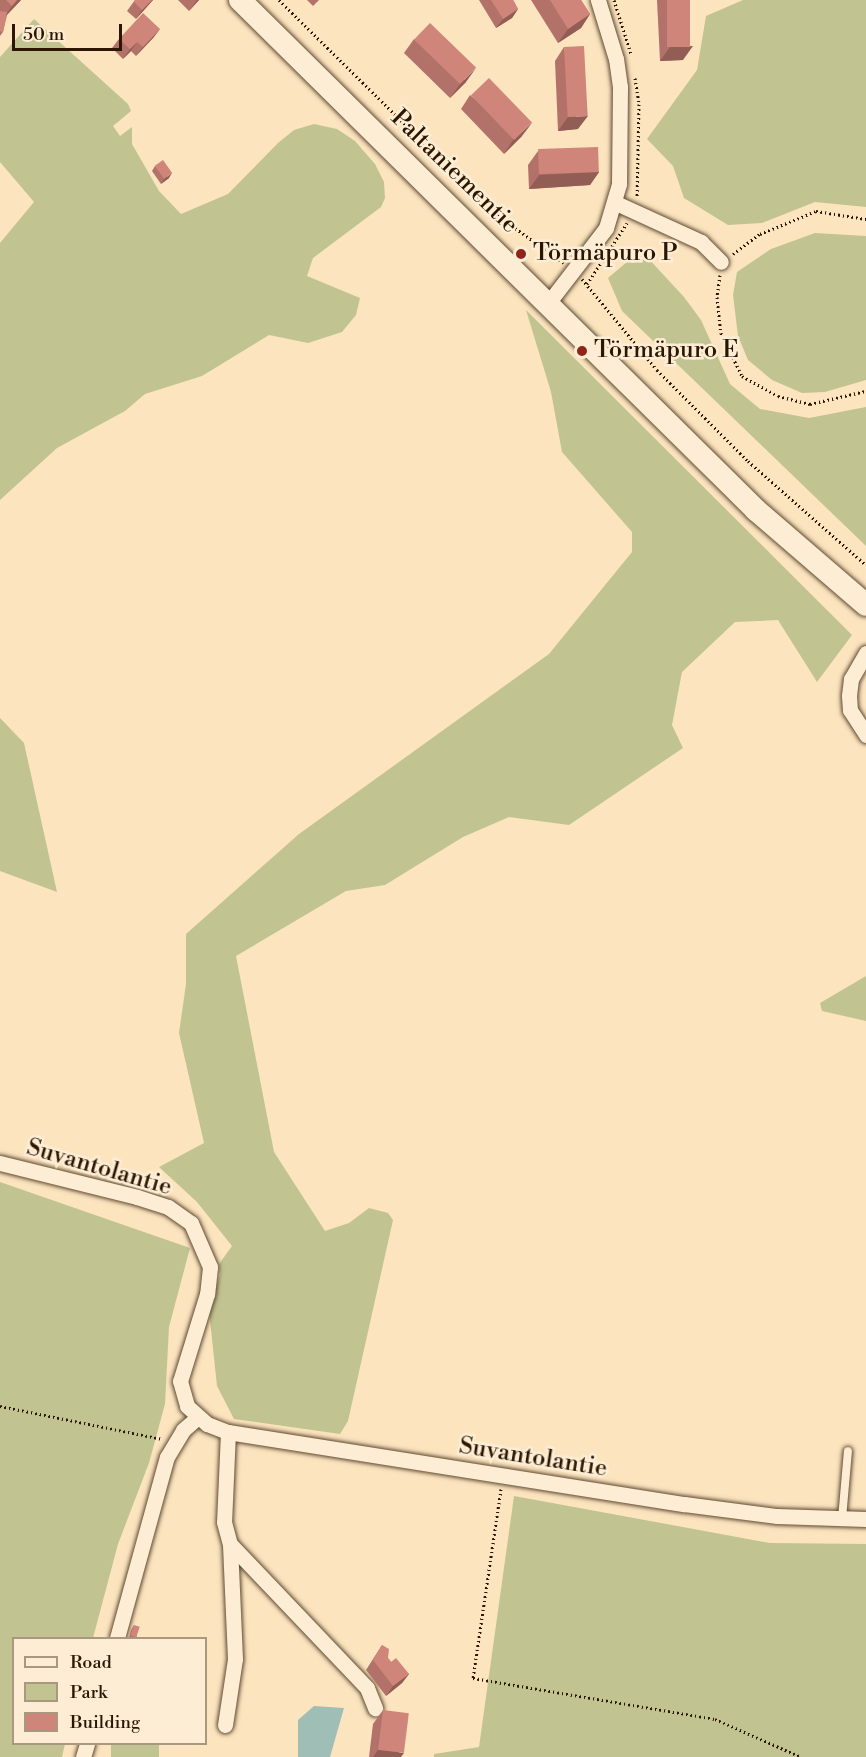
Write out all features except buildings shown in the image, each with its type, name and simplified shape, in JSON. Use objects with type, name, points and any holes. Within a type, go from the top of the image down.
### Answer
[{"type":"street","name":"Paltaniementie","points":[[240,0],[549,302],[756,510],[866,605]]},
{"type":"street","points":[[549,302],[595,244],[616,203],[622,151],[620,87],[616,59],[598,0]]},
{"type":"street","points":[[616,203],[701,242],[721,262]]},
{"type":"street","points":[[866,652],[851,679],[849,696],[850,710],[866,735]]},
{"type":"street","name":"Suvantolantie","points":[[0,1163],[136,1197],[168,1208],[191,1223],[210,1267],[207,1294],[180,1381],[187,1406],[198,1417],[228,1432],[503,1476],[777,1516],[866,1519]]},
{"type":"street","points":[[117,1637],[167,1457],[183,1430],[198,1417]]},
{"type":"street","points":[[225,1725],[235,1659],[230,1544],[224,1522],[228,1432]]},
{"type":"street","points":[[230,1544],[368,1688],[375,1708]]},
{"type":"lane","points":[[842,1519],[848,1451]]},
{"type":"path","points":[[866,219],[816,211],[760,234],[721,262],[717,297],[721,333],[742,376],[778,396],[810,404],[866,391]]},
{"type":"path","points":[[0,1406],[175,1444]]},
{"type":"path","points":[[503,1476],[473,1678],[715,1719],[801,1757]]},
{"type":"green space","points":[[743,0],[866,0],[866,207],[815,202],[762,223],[728,225],[684,198],[673,166],[647,139],[697,70],[706,16]]},
{"type":"green space","points":[[34,19],[128,104],[131,111],[113,126],[120,136],[132,127],[132,144],[159,191],[181,214],[228,194],[278,143],[294,130],[314,124],[337,129],[355,141],[375,164],[384,182],[385,198],[381,207],[313,258],[307,276],[360,298],[356,315],[342,332],[308,343],[269,335],[202,376],[145,394],[125,411],[57,448],[0,500],[0,243],[34,202],[0,162],[0,57]]},
{"type":"green space","points":[[815,233],[866,236],[866,380],[825,392],[802,393],[772,380],[748,360],[738,336],[733,295],[737,272],[771,249]]},
{"type":"green space","points":[[634,256],[647,257],[684,297],[701,320],[730,384],[760,409],[809,418],[866,407],[866,546],[622,311],[608,278]]},
{"type":"green space","points":[[526,310],[852,635],[817,682],[778,620],[735,622],[682,672],[672,725],[683,748],[569,825],[509,817],[463,837],[385,885],[346,891],[236,956],[274,1152],[325,1231],[349,1223],[369,1208],[388,1213],[393,1220],[348,1421],[340,1434],[234,1419],[217,1386],[209,1311],[220,1275],[219,1264],[232,1246],[197,1202],[159,1167],[204,1143],[179,1033],[186,984],[186,934],[299,834],[549,654],[632,552],[632,532],[562,452],[551,392]]},
{"type":"green space","points":[[0,718],[24,743],[57,892],[0,871]]},
{"type":"green space","points":[[866,976],[866,1021],[822,1011],[820,1003]]},
{"type":"green space","points":[[0,1182],[190,1248],[169,1327],[165,1404],[149,1463],[118,1544],[93,1637],[12,1637],[12,1745],[65,1745],[62,1757],[0,1757]]},
{"type":"green space","points":[[514,1496],[770,1543],[866,1544],[866,1757],[434,1757],[434,1754],[479,1747]]},
{"type":"green space","points":[[111,1745],[159,1745],[159,1757],[111,1757]]},
{"type":"water","points":[[314,1706],[344,1708],[330,1757],[298,1757],[298,1720]]},
{"type":"place","name":"Törmäpuro P","points":[[521,254]]},
{"type":"place","name":"Törmäpuro E","points":[[582,351]]}]
